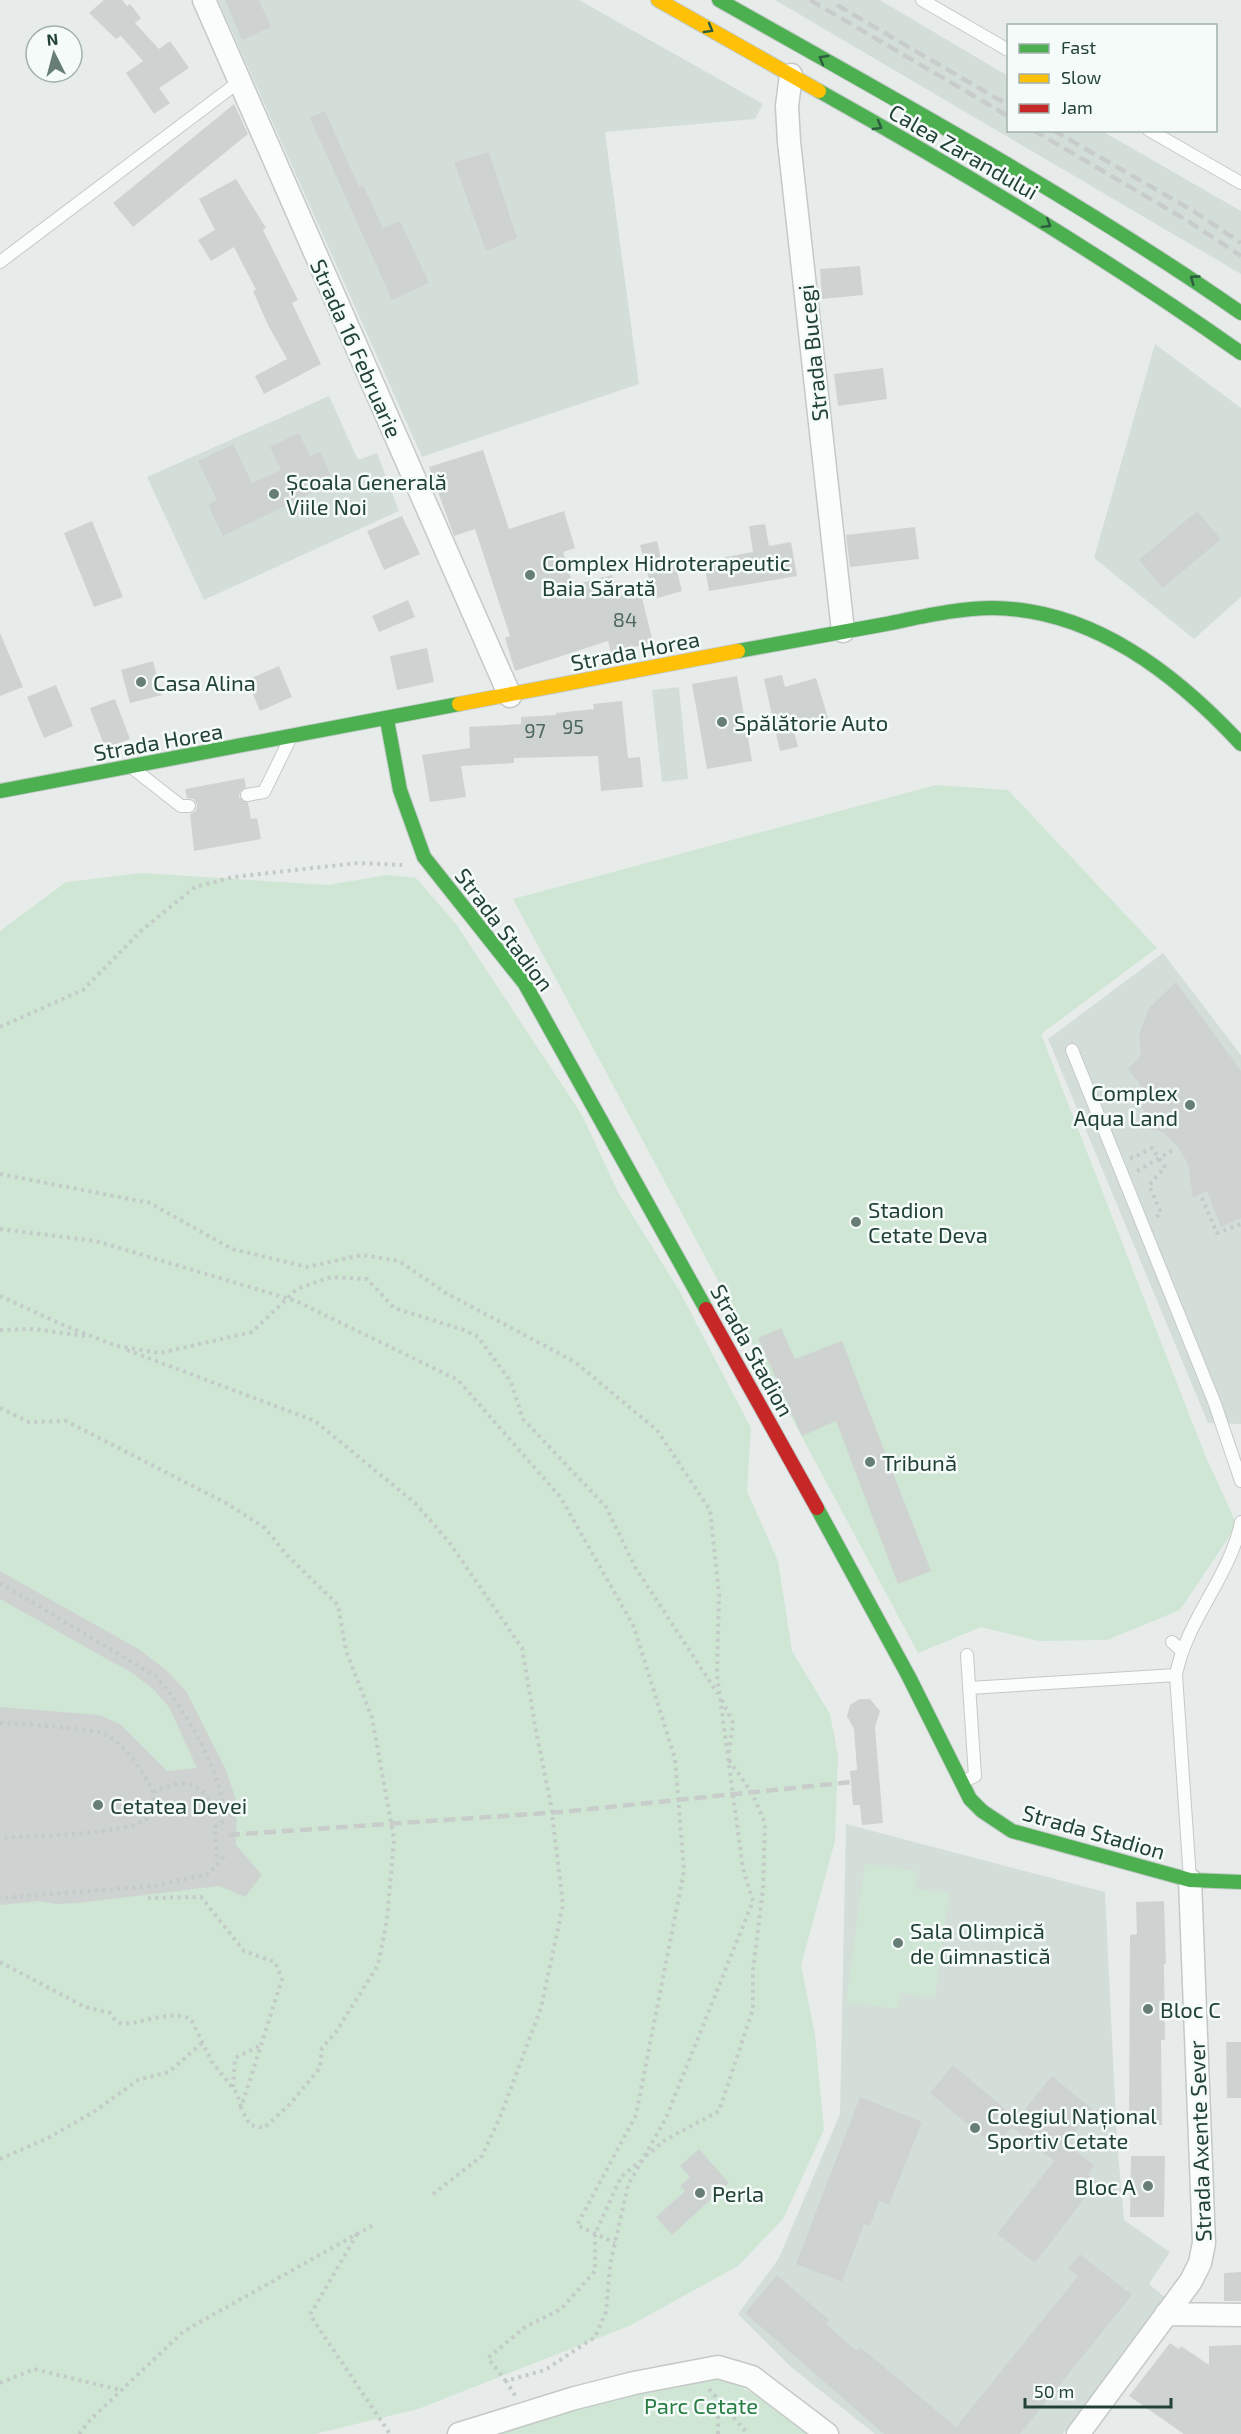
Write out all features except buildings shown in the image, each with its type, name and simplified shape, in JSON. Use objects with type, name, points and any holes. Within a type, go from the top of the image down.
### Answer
[{"type":"main road","name":"Calea Zarandului","points":[[658,0],[1035,216],[1163,296],[1241,353]]},
{"type":"main road","name":"Calea Zarandului","points":[[719,0],[1038,183],[1181,270],[1241,313]]},
{"type":"main road","name":"Strada Horea","points":[[0,791],[387,720],[843,631],[962,611],[994,608],[1028,611],[1067,621],[1102,634],[1135,652],[1233,724],[1241,744]]},
{"type":"main road","name":"Strada Stadion","points":[[387,720],[400,790],[424,857],[525,984],[826,1524],[909,1677],[961,1783],[982,1811],[1012,1831],[1190,1880],[1241,1882]]},
{"type":"street","name":"Strada 16 Februarie","points":[[204,0],[510,696]]},
{"type":"street","name":"Strada Bucegi","points":[[791,75],[787,106],[789,142],[843,631]]},
{"type":"street","name":"Strada Axente Sever","points":[[1078,2434],[1191,2281],[1200,2263],[1204,2243],[1190,1880]]},
{"type":"street","points":[[1166,2314],[1241,2315]]},
{"type":"street","points":[[459,2434],[526,2412],[634,2383],[692,2370],[718,2367],[752,2377],[827,2434]]},
{"type":"lane","points":[[922,0],[1007,49]]},
{"type":"lane","points":[[0,262],[240,81]]},
{"type":"lane","points":[[1152,132],[1241,183]]},
{"type":"lane","points":[[247,795],[264,792],[291,738]]},
{"type":"lane","points":[[132,768],[181,806],[189,806]]},
{"type":"lane","points":[[1072,1050],[1215,1404],[1241,1481]]},
{"type":"lane","points":[[1190,1880],[1176,1646],[1230,1556],[1241,1522]]},
{"type":"lane","points":[[961,1783],[975,1776],[967,1655]]},
{"type":"lane","points":[[969,1688],[1176,1675]]},
{"type":"path","points":[[0,1027],[83,990],[142,930],[195,887],[233,877],[358,863],[404,865]]},
{"type":"path","points":[[1144,1228],[1161,1213],[1149,1185],[1165,1167],[1152,1148]]},
{"type":"path","points":[[1123,1177],[1173,1150]]},
{"type":"path","points":[[0,1174],[150,1203],[232,1249],[307,1267],[362,1255],[399,1261],[446,1293],[575,1362],[657,1431],[710,1510],[719,1594],[717,1675],[743,1869],[753,1901],[666,2118],[628,2185],[615,2243],[606,2312],[595,2337],[545,2370],[506,2381]]},
{"type":"path","points":[[1202,1198],[1217,1233],[1241,1224]]},
{"type":"path","points":[[0,1229],[96,1241],[288,1298],[458,1380],[561,1498],[634,1627],[675,1759],[684,1871],[636,2115],[577,2225],[615,2243]]},
{"type":"path","points":[[117,1346],[160,1353],[252,1332],[297,1289],[331,1277],[367,1279],[393,1308],[464,1330],[478,1337],[511,1382],[523,1419],[606,1507],[635,1567],[720,1696],[733,1723],[728,1759],[752,1793],[765,1823],[763,1889],[753,1970],[753,2009],[719,2111],[665,2140],[621,2177],[595,2234],[595,2271],[561,2309],[525,2327],[488,2358],[526,2412]]},
{"type":"path","points":[[0,1296],[95,1338],[315,1421],[415,1503],[449,1542],[522,1648],[551,1805],[563,1905],[541,2008],[500,2117],[482,2156],[433,2194]]},
{"type":"path","points":[[0,1330],[33,1329],[95,1338]]},
{"type":"path","points":[[0,1408],[30,1422],[66,1421],[226,1503],[265,1528],[286,1554],[338,1605],[346,1651],[372,1718],[394,1839],[387,1920],[378,1965],[336,2032],[322,2049],[320,2067],[290,2104],[264,2128],[250,2125],[233,2087],[212,2062],[191,2019],[185,2016],[145,2018],[123,2024],[117,2022],[110,2013],[85,2007],[0,1962]]},
{"type":"path","points":[[0,1583],[155,1676],[173,1694],[200,1741],[225,1809],[224,1821],[215,1827],[217,1856],[223,1857],[209,1874],[154,1886],[0,1898]]},
{"type":"path","points":[[0,1723],[105,1734],[131,1757],[144,1774],[153,1792],[154,1807],[149,1817],[132,1826],[72,1834],[0,1838]]},
{"type":"path","points":[[153,1792],[178,1784],[197,1786],[216,1807],[225,1809]]},
{"type":"path","points":[[148,1898],[201,1897],[244,1951],[275,1962],[282,1978],[241,2108]]},
{"type":"path","points":[[0,2159],[48,2138],[86,2117],[138,2080],[169,2072],[202,2043]]},
{"type":"path","points":[[233,2087],[235,2058],[261,2045]]},
{"type":"path","points":[[79,2434],[184,2331],[373,2225]]},
{"type":"path","points":[[358,2233],[310,2315],[390,2434]]},
{"type":"path","points":[[0,2383],[34,2369],[121,2391]]},
{"type":"path","points":[[692,2370],[748,2434]]},
{"type":"path","points":[[718,2399],[718,2434]]},
{"type":"shaded area","points":[[218,0],[579,0],[763,104],[755,119],[605,132],[639,384],[422,457]]},
{"type":"shaded area","points":[[775,0],[880,0],[1007,75],[1007,132],[1104,132],[1241,211],[1241,274]]},
{"type":"shaded area","points":[[1155,344],[1241,408],[1241,597],[1194,639],[1094,558]]},
{"type":"shaded area","name":"Școala Generală Viile Noi","points":[[329,396],[358,460],[377,453],[399,511],[204,600],[147,477]]},
{"type":"shaded area","points":[[679,687],[688,779],[662,782],[652,690]]},
{"type":"shaded area","points":[[1163,953],[1241,1055],[1241,1424],[1208,1423],[1048,1039]]},
{"type":"shaded area","name":"Colegiul Național Sportiv Cetate","points":[[846,1824],[1105,1892],[1117,2141],[1124,2220],[1170,2252],[1149,2284],[1168,2300],[1063,2434],[875,2434],[791,2367],[738,2314],[779,2258],[840,2114]]},
{"type":"green space","points":[[936,785],[1008,790],[1157,948],[1041,1034],[1205,1455],[1237,1525],[1180,1610],[1107,1640],[1039,1641],[981,1627],[918,1653],[513,899]]},
{"type":"green space","points":[[142,873],[328,885],[387,875],[416,878],[456,924],[582,1115],[618,1192],[679,1290],[751,1428],[747,1491],[778,1561],[792,1651],[830,1714],[838,1755],[835,1841],[801,1965],[815,2035],[824,2130],[783,2219],[738,2266],[629,2326],[418,2409],[315,2434],[0,2434],[0,931],[66,882]]},
{"type":"green space","name":"Sala Olimpică de Gimnastică","points":[[865,1864],[917,1871],[915,1889],[949,1893],[935,1998],[900,1993],[898,2009],[846,2002]]},
{"type":"green space","name":"Parc Cetate","points":[[706,2375],[722,2379],[748,2391],[807,2434],[485,2434],[601,2399]]},
{"type":"railway","points":[[810,0],[1007,115]]},
{"type":"railway","points":[[837,5],[1007,104]]},
{"type":"railway","points":[[1036,132],[1188,221],[1241,256]]},
{"type":"railway","points":[[1056,132],[1195,212],[1241,243]]},
{"type":"railway","points":[[228,1835],[561,1812],[851,1782]]},
{"type":"traffic: fast","points":[[719,0],[1049,189],[1178,270],[1241,313]]},
{"type":"traffic: fast","points":[[819,91],[1033,216],[1138,283],[1241,353]]},
{"type":"traffic: fast","points":[[738,651],[953,611],[980,608],[1030,611],[1065,620],[1098,633],[1130,650],[1189,693],[1241,744]]},
{"type":"traffic: fast","points":[[0,791],[459,704]]},
{"type":"traffic: fast","points":[[387,720],[400,790],[424,857],[525,984],[706,1309]]},
{"type":"traffic: fast","points":[[817,1508],[909,1677],[970,1799],[982,1811],[1012,1831],[1190,1880],[1241,1882]]},
{"type":"traffic: slow","points":[[658,0],[819,91]]},
{"type":"traffic: slow","points":[[459,704],[738,651]]},
{"type":"traffic: jam","points":[[706,1309],[817,1508]]},
{"type":"place","name":"Școala Generală Viile Noi","points":[[274,494]]},
{"type":"place","name":"Complex Hidroterapeutic Baia Sărată","points":[[530,575]]},
{"type":"place","name":"Casa Alina","points":[[141,682]]},
{"type":"place","name":"Spălătorie Auto","points":[[722,722]]},
{"type":"place","name":"Complex Aqua Land","points":[[1190,1105]]},
{"type":"place","name":"Stadion Cetate Deva","points":[[856,1222]]},
{"type":"place","name":"Tribună","points":[[870,1462]]},
{"type":"place","name":"Cetatea Devei","points":[[98,1805]]},
{"type":"place","name":"Sala Olimpică de Gimnastică","points":[[898,1943]]},
{"type":"place","name":"Bloc C","points":[[1148,2009]]},
{"type":"place","name":"Colegiul Național Sportiv Cetate","points":[[975,2128]]},
{"type":"place","name":"Bloc A","points":[[1148,2186]]},
{"type":"place","name":"Perla","points":[[700,2193]]}]
